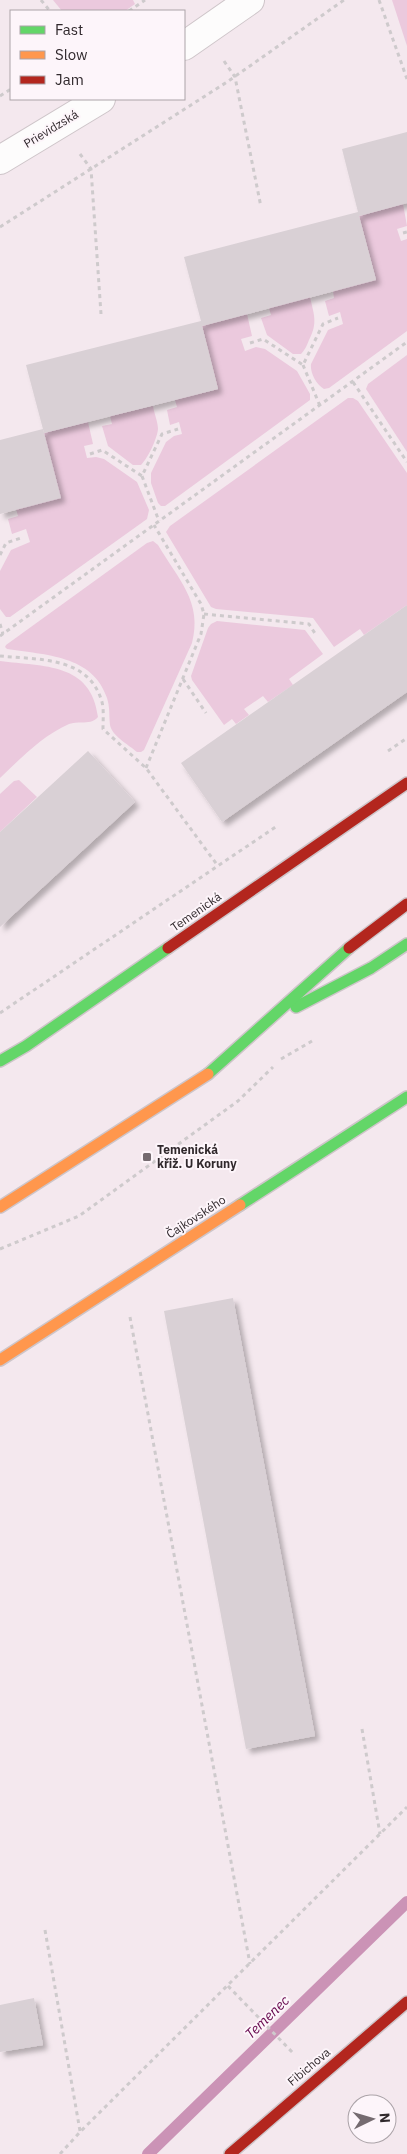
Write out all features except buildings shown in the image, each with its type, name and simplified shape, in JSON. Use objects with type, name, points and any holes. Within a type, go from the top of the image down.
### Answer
[{"type":"street","points":[[194,39],[250,0]]},
{"type":"street","name":"Prievidzská","points":[[0,160],[100,100]]},
{"type":"street","name":"Temenická","points":[[0,1061],[26,1046],[407,783]]},
{"type":"street","points":[[0,1207],[203,1078],[359,938],[407,904]]},
{"type":"street","points":[[257,1028],[371,968],[407,944]]},
{"type":"street","name":"Čajkovského","points":[[0,1360],[407,1097]]},
{"type":"street","name":"Fibichova","points":[[230,2154],[407,2002]]},
{"type":"path","points":[[41,0],[49,10]]},
{"type":"path","points":[[130,10],[145,0]]},
{"type":"path","points":[[0,227],[236,77],[344,0]]},
{"type":"path","points":[[378,0],[407,79]]},
{"type":"path","points":[[194,39],[236,77],[261,207]]},
{"type":"path","points":[[60,124],[91,169],[101,314]]},
{"type":"path","points":[[303,366],[323,324],[338,318]]},
{"type":"path","points":[[250,343],[263,339],[303,366],[320,406]]},
{"type":"path","points":[[0,624],[2,635],[407,342]]},
{"type":"path","points":[[353,382],[407,462]]},
{"type":"path","points":[[142,476],[162,434],[178,430]]},
{"type":"path","points":[[90,454],[102,450],[142,476],[159,521]]},
{"type":"path","points":[[146,768],[201,634],[204,614],[201,604],[154,525]]},
{"type":"path","points":[[0,555],[6,543],[21,538]]},
{"type":"path","points":[[204,614],[309,624],[316,635]]},
{"type":"path","points":[[0,656],[61,662],[87,675],[96,686],[103,703],[104,729],[146,768],[218,866]]},
{"type":"path","points":[[183,679],[206,713]]},
{"type":"path","points":[[382,754],[407,738]]},
{"type":"path","points":[[0,1013],[284,822]]},
{"type":"path","points":[[123,1280],[250,1964]]},
{"type":"path","points":[[362,1729],[380,1834]]},
{"type":"path","points":[[60,2154],[407,1807]]},
{"type":"path","points":[[46,1930],[80,2132]]},
{"type":"path","points":[[228,1986],[293,2053]]},
{"type":"shaded area","points":[[53,0],[133,0],[135,4],[126,10],[61,10]]},
{"type":"shaded area","points":[[392,0],[407,0],[407,46]]},
{"type":"shaded area","points":[[403,204],[407,226],[397,229],[401,241],[407,239],[407,331],[329,388],[324,389],[314,378],[311,364],[328,330],[343,324],[340,312],[329,316],[325,301],[334,298],[333,291],[376,279],[359,216]]},
{"type":"shaded area","points":[[310,297],[314,329],[307,346],[301,354],[293,354],[267,335],[261,318],[271,315],[269,308]]},
{"type":"shaded area","points":[[247,314],[252,336],[241,339],[245,351],[256,347],[265,349],[297,371],[310,394],[310,400],[165,506],[161,506],[158,503],[151,483],[151,473],[166,442],[174,436],[182,434],[179,422],[170,425],[167,410],[177,407],[175,400],[218,389],[202,326]]},
{"type":"shaded area","points":[[407,355],[407,452],[366,389],[368,384]]},
{"type":"shaded area","points":[[348,398],[358,401],[407,473],[407,605],[364,635],[360,629],[334,647],[313,618],[211,607],[166,532],[170,526]]},
{"type":"shaded area","points":[[153,406],[158,426],[156,438],[144,462],[141,465],[133,465],[108,446],[102,426],[112,424],[110,416]]},
{"type":"shaded area","points":[[88,422],[93,444],[84,446],[87,458],[96,457],[104,459],[137,482],[149,510],[147,519],[10,617],[6,617],[0,609],[0,571],[11,550],[30,542],[26,529],[12,534],[8,519],[18,516],[16,509],[44,433]]},
{"type":"shaded area","points":[[153,541],[158,545],[187,591],[194,615],[195,628],[192,643],[144,750],[137,752],[117,737],[111,729],[107,698],[100,684],[91,673],[79,665],[66,660],[37,653],[7,649],[5,647],[147,543]]},
{"type":"shaded area","points":[[217,621],[305,630],[323,654],[289,679],[293,685],[268,702],[263,696],[244,709],[249,715],[236,724],[232,719],[224,725],[191,676],[208,628]]},
{"type":"shaded area","points":[[0,661],[48,667],[76,677],[86,686],[94,699],[98,717],[92,721],[73,723],[59,729],[32,748],[0,778]]},
{"type":"shaded area","points":[[19,780],[37,797],[0,832],[0,794],[14,781]]},
{"type":"waterway","name":"Temenec","points":[[148,2154],[407,1902]]},
{"type":"traffic: fast","points":[[296,1007],[371,968],[407,944]]},
{"type":"traffic: fast","points":[[0,1061],[26,1046],[168,948]]},
{"type":"traffic: fast","points":[[208,1074],[349,948]]},
{"type":"traffic: fast","points":[[240,1205],[407,1097]]},
{"type":"traffic: slow","points":[[0,1207],[208,1074]]},
{"type":"traffic: slow","points":[[0,1360],[240,1205]]},
{"type":"traffic: jam","points":[[168,948],[407,783]]},
{"type":"traffic: jam","points":[[349,948],[407,904]]},
{"type":"traffic: jam","points":[[230,2154],[407,2002]]},
{"type":"place","name":"Temenická křiž. U Koruny","points":[[147,1157]]}]
